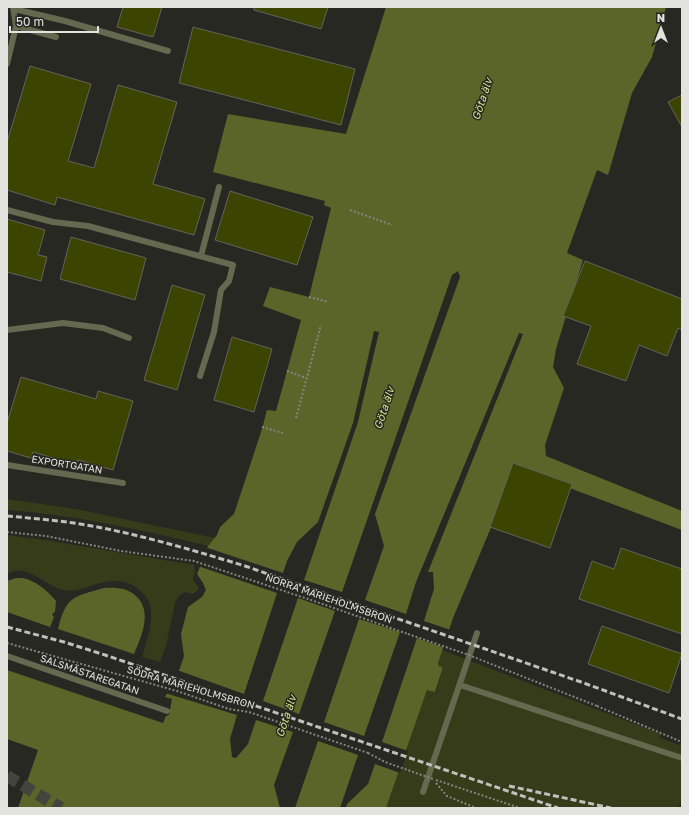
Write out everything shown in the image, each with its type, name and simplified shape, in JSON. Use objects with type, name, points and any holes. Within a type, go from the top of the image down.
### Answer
[{"type":"lane","points":[[7,64],[16,26],[14,8],[168,51]]},
{"type":"lane","points":[[16,26],[56,37]]},
{"type":"lane","points":[[200,256],[219,187]]},
{"type":"lane","points":[[7,210],[53,222],[88,226],[233,265],[229,281],[221,290],[214,332],[200,376]]},
{"type":"lane","points":[[7,330],[63,323],[103,328],[130,338]]},
{"type":"lane","name":"EXPORTGATAN","points":[[7,465],[123,483]]},
{"type":"lane","points":[[423,792],[477,633]]},
{"type":"lane","name":"SALSMÄSTAREGATAN","points":[[7,656],[167,710]]},
{"type":"lane","points":[[460,685],[682,758]]},
{"type":"path","points":[[350,210],[392,224]]},
{"type":"path","points":[[309,297],[328,302]]},
{"type":"path","points":[[296,418],[321,325]]},
{"type":"path","points":[[287,371],[306,378]]},
{"type":"path","points":[[262,427],[283,433]]},
{"type":"path","name":"NORRA MARIEHOLMSBRON","points":[[7,532],[46,536],[121,551],[194,561],[459,652],[597,706],[682,742]]},
{"type":"path","name":"SÖDRA MARIEHOLMSBRON","points":[[7,643],[177,691],[229,709],[249,712],[368,753],[385,762],[432,778]]},
{"type":"path","points":[[432,778],[447,796],[476,808]]},
{"type":"path","points":[[432,778],[520,808]]},
{"type":"shaded area","points":[[7,499],[76,509],[215,538],[208,546],[83,519],[7,510]]},
{"type":"shaded area","points":[[7,535],[46,540],[194,565],[195,572],[193,579],[199,589],[193,594],[185,592],[178,597],[175,603],[166,646],[160,662],[142,657],[151,620],[150,606],[148,600],[143,594],[131,584],[123,582],[106,582],[69,591],[57,588],[36,576],[22,571],[15,571],[7,574]]},
{"type":"shaded area","points":[[442,650],[661,734],[660,738],[682,746],[682,798],[678,808],[386,808],[427,690],[436,692],[442,670],[438,663]]},
{"type":"water","name":"Göta älv","points":[[386,7],[666,7],[652,57],[632,93],[608,175],[597,170],[567,253],[583,260],[556,349],[553,367],[564,388],[545,445],[546,456],[682,511],[682,530],[516,468],[453,618],[438,663],[439,666],[442,667],[442,670],[435,692],[427,690],[386,808],[18,808],[38,750],[7,739],[7,670],[163,723],[166,716],[169,715],[172,699],[165,697],[180,668],[184,656],[181,634],[188,607],[202,597],[206,590],[197,574],[208,546],[217,535],[220,527],[234,514],[267,410],[276,411],[301,320],[263,306],[270,287],[309,297],[331,208],[324,205],[325,201],[213,172],[228,114],[346,134]]},
{"type":"water","points":[[22,578],[32,581],[40,586],[56,601],[55,612],[52,614],[54,617],[50,627],[7,612],[7,581]]},
{"type":"water","points":[[104,588],[118,588],[127,590],[138,598],[142,604],[145,618],[144,626],[134,654],[58,629],[64,610],[72,600],[78,596]]},
{"type":"pier","points":[[458,271],[460,277],[375,514],[384,546],[365,600],[406,614],[416,582],[519,333],[523,334],[428,572],[433,572],[434,589],[424,621],[451,630],[445,648],[417,638],[382,742],[408,751],[400,773],[375,764],[368,784],[347,804],[346,808],[340,808],[358,755],[318,741],[295,808],[280,808],[274,785],[293,732],[256,720],[248,744],[236,758],[232,757],[230,739],[237,715],[165,693],[177,670],[244,694],[277,593],[198,566],[205,547],[283,573],[287,561],[297,542],[318,522],[353,423],[374,331],[379,332],[358,422],[304,580],[342,592],[452,275]],"holes":[[[298,598],[335,611],[299,714],[263,701]],[[359,619],[400,632],[364,736],[324,722]]]},
{"type":"building","points":[[123,7],[162,7],[153,37],[117,27]]},
{"type":"building","points":[[254,7],[328,7],[321,29],[254,10]]},
{"type":"building","points":[[193,27],[355,69],[341,125],[179,83]]},
{"type":"building","points":[[30,66],[91,84],[68,161],[94,168],[118,85],[177,102],[153,184],[205,199],[194,235],[57,197],[55,205],[7,190],[7,142]]},
{"type":"building","points":[[682,95],[682,127],[668,102]]},
{"type":"building","points":[[230,191],[313,217],[297,265],[215,240]]},
{"type":"building","points":[[7,219],[45,230],[38,255],[47,257],[41,281],[7,272]]},
{"type":"building","points":[[71,237],[146,258],[135,300],[60,279]]},
{"type":"building","points":[[585,261],[682,299],[682,330],[678,328],[667,356],[639,345],[626,381],[577,364],[591,326],[563,316]]},
{"type":"building","points":[[172,285],[205,295],[177,390],[144,380]]},
{"type":"building","points":[[232,337],[272,349],[254,412],[214,400]]},
{"type":"building","points":[[21,377],[96,399],[98,391],[133,401],[113,470],[78,460],[76,465],[33,452],[31,458],[7,451],[7,423]]},
{"type":"building","points":[[513,463],[572,484],[550,548],[490,527]]},
{"type":"building","points":[[621,548],[682,569],[682,634],[579,599],[592,561],[614,569]]},
{"type":"building","points":[[602,626],[682,654],[669,693],[588,664]]},
{"type":"tunnel","points":[[7,776],[61,808]]},
{"type":"railway","points":[[7,516],[66,522],[117,531],[245,566],[581,682],[682,719]]},
{"type":"railway","points":[[7,627],[64,642],[105,655],[558,808]]},
{"type":"railway","points":[[509,786],[611,808]]}]
